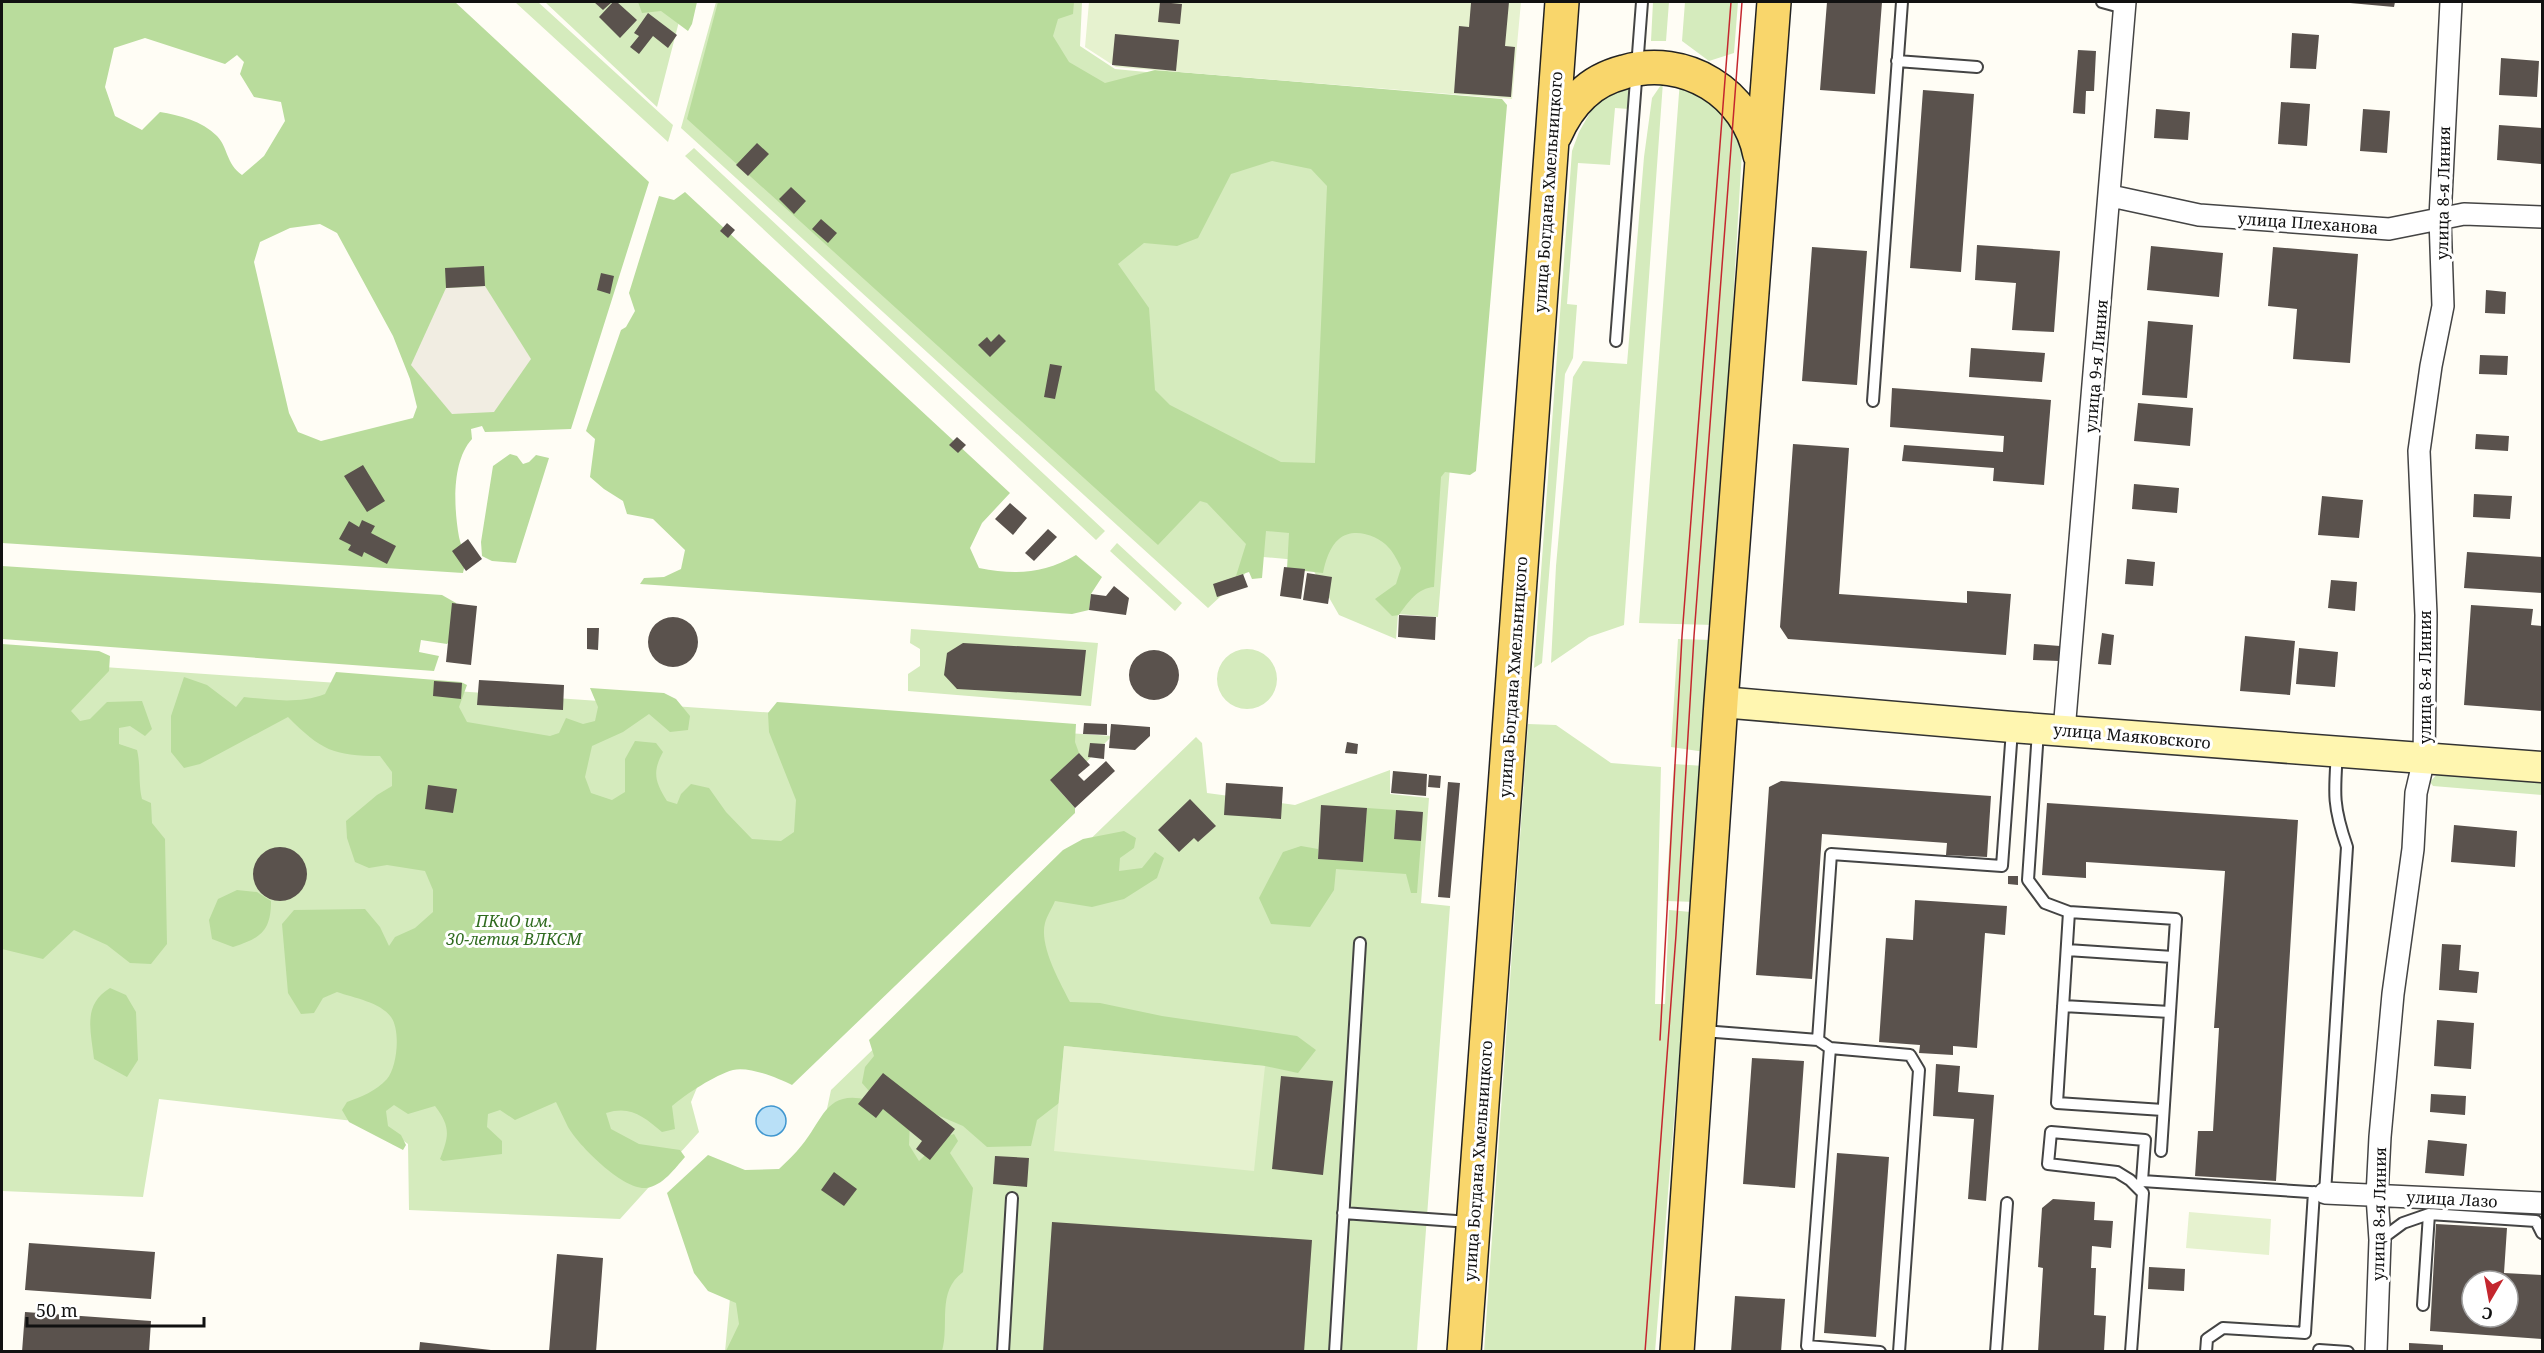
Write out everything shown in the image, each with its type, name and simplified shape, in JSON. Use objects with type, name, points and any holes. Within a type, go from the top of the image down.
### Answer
[{"type":"main road","name":"улица Богдана Хмельницкого","points":[[1464,1352],[1562,2]]},
{"type":"main road","points":[[1677,1352],[1721,702],[1774,2]]},
{"type":"main road","points":[[1552,140],[1565,114],[1585,92],[1609,76],[1637,68],[1668,68],[1688,72],[1707,80],[1724,92],[1748,122],[1758,143],[1762,166]]},
{"type":"main road","name":"улица Маяковского","points":[[1721,702],[2337,753],[2542,767]]},
{"type":"street","name":"улица 8-я Линия","points":[[2376,1352],[2380,1240],[2377,1196],[2393,994],[2413,849],[2416,793],[2424,759],[2426,615],[2419,451],[2431,366],[2443,306],[2440,218],[2451,2]]},
{"type":"street","name":"улица 9-я Линия","points":[[2038,729],[2110,196],[2125,5]]},
{"type":"street","name":"улица Плеханова","points":[[2110,196],[2199,215],[2389,229],[2464,214],[2542,217]]},
{"type":"street","name":"улица Лазо","points":[[2320,1192],[2542,1203]]},
{"type":"lane","points":[[1616,342],[1642,2]]},
{"type":"lane","points":[[1873,401],[1902,2]]},
{"type":"lane","points":[[2102,2],[2125,5]]},
{"type":"lane","points":[[1898,61],[1977,67]]},
{"type":"lane","points":[[2038,729],[2028,880],[2045,903],[2069,912],[2176,919],[2161,1151]]},
{"type":"lane","points":[[1818,1040],[1831,854],[2002,866],[2038,729]]},
{"type":"lane","points":[[2206,1352],[2207,1339],[2223,1328],[2305,1333],[2320,1192],[2348,847],[2336,813],[2334,790],[2337,753]]},
{"type":"lane","points":[[2069,912],[2057,1103],[2163,1110]]},
{"type":"lane","points":[[1335,1352],[1360,943]]},
{"type":"lane","points":[[2067,950],[2173,957]]},
{"type":"lane","points":[[2063,1006],[2170,1012]]},
{"type":"lane","points":[[1700,1031],[1818,1040],[1830,1048],[1910,1055],[1919,1070],[1899,1352]]},
{"type":"lane","points":[[1830,1048],[1807,1346],[1880,1352]]},
{"type":"lane","points":[[2131,1352],[2143,1193],[2145,1140],[2051,1132],[2048,1164],[2117,1172],[2130,1180],[2143,1193]]},
{"type":"lane","points":[[2142,1181],[2320,1192]]},
{"type":"lane","points":[[1003,1352],[1012,1198]]},
{"type":"lane","points":[[1996,1352],[2007,1203]]},
{"type":"lane","points":[[1343,1213],[1473,1222]]},
{"type":"lane","points":[[2380,1240],[2403,1223],[2429,1214],[2536,1221],[2542,1233]]},
{"type":"lane","points":[[2423,1305],[2429,1214]]},
{"type":"lane","points":[[2319,1352],[2319,1350],[2348,1352]]},
{"type":"green space","points":[[2,2],[455,2],[649,182],[571,429],[485,432],[482,426],[471,429],[472,439],[460,460],[457,473],[455,500],[457,526],[465,558],[463,573],[2,543]],"holes":[[[145,38],[225,64],[237,55],[244,62],[240,74],[254,97],[281,102],[285,121],[264,156],[242,175],[233,166],[221,140],[197,123],[160,112],[142,130],[115,116],[105,87],[114,48]],[[320,224],[337,233],[393,336],[410,379],[417,407],[413,418],[321,441],[298,432],[289,413],[254,262],[260,242],[290,228]]]},
{"type":"green space","points":[[515,2],[538,2],[673,125],[668,142]]},
{"type":"green space","points":[[545,2],[684,2],[657,107]]},
{"type":"green space","points":[[638,2],[697,2],[688,31],[661,11],[642,13]]},
{"type":"green space","points":[[716,2],[1082,2],[1080,46],[1115,69],[1498,106],[1450,467],[1438,617],[1398,614],[1396,639],[1339,615],[1308,561],[1263,557],[1208,608],[681,128]]},
{"type":"green space","points":[[718,2],[1074,2],[1073,14],[1058,19],[1053,36],[1069,62],[1105,83],[1155,70],[1502,99],[1507,105],[1476,471],[1470,475],[1445,472],[1441,477],[1434,587],[1418,593],[1399,615],[1392,616],[1375,599],[1396,584],[1401,568],[1393,552],[1384,543],[1372,536],[1358,533],[1345,535],[1336,542],[1328,554],[1323,573],[1287,569],[1289,533],[1266,531],[1262,578],[1252,579],[1249,572],[1236,576],[1246,544],[1207,503],[1200,501],[1158,545],[687,119]],"holes":[[[1272,161],[1311,169],[1327,186],[1315,463],[1281,462],[1170,405],[1155,390],[1149,308],[1118,264],[1144,243],[1177,246],[1198,238],[1231,174]]]},
{"type":"green space","points":[[1089,2],[1521,2],[1512,99],[1116,67],[1085,47]]},
{"type":"green space","points":[[1653,2],[1669,2],[1666,41],[1651,41]]},
{"type":"green space","points":[[1685,2],[1738,2],[1734,53],[1709,61],[1682,41]]},
{"type":"green space","points":[[1680,80],[1715,97],[1743,134],[1714,625],[1639,623]]},
{"type":"green space","points":[[1663,82],[1624,625],[1589,637],[1551,663],[1556,566],[1573,377],[1583,361],[1627,364],[1644,157],[1652,98]]},
{"type":"green space","points":[[1632,84],[1629,109],[1615,108],[1610,165],[1578,163],[1567,304],[1577,305],[1573,358],[1565,374],[1542,663],[1534,668],[1572,151],[1579,132],[1596,102]]},
{"type":"green space","points":[[694,148],[1105,531],[1096,540],[685,156]]},
{"type":"green space","points":[[685,192],[1010,493],[982,523],[970,548],[979,568],[1005,572],[1029,571],[1052,566],[1076,555],[1102,577],[1091,594],[1089,610],[1072,614],[640,584],[644,578],[664,577],[681,569],[685,550],[653,519],[627,514],[623,501],[590,477],[595,439],[586,431],[621,330],[626,327],[635,311],[629,293],[659,196],[674,200]]},
{"type":"green space","points":[[510,454],[517,456],[523,464],[536,455],[549,458],[516,563],[492,561],[482,556],[481,542],[493,466]]},
{"type":"green space","points":[[1117,543],[1182,603],[1175,611],[1110,551]]},
{"type":"green space","points":[[2,566],[442,595],[456,603],[458,619],[456,630],[447,644],[421,640],[419,652],[439,656],[434,671],[2,639]]},
{"type":"green space","points":[[911,629],[1098,643],[1091,706],[908,691],[908,674],[920,666],[920,649],[910,643]]},
{"type":"green space","points":[[1678,639],[1712,640],[1705,752],[1671,747]]},
{"type":"green space","points":[[2,644],[99,651],[110,656],[109,671],[71,711],[80,721],[90,719],[107,702],[142,701],[152,729],[145,736],[130,726],[119,728],[119,744],[137,750],[142,799],[151,803],[152,823],[165,839],[167,944],[151,964],[130,963],[107,945],[74,930],[43,959],[2,949]]},
{"type":"green space","points":[[1241,649],[1253,649],[1269,657],[1275,667],[1277,679],[1275,691],[1269,701],[1253,709],[1241,709],[1225,701],[1217,685],[1217,673],[1225,657]]},
{"type":"green space","name":"ПКиО им. 30-летия ВЛКСМ","points":[[2,660],[1112,736],[781,1071],[737,1061],[701,1078],[691,1102],[699,1132],[620,1219],[409,1210],[408,1144],[380,1124],[159,1099],[143,1197],[2,1191]]},
{"type":"green space","points":[[336,672],[461,682],[467,685],[459,707],[467,722],[550,736],[559,733],[566,718],[583,724],[595,721],[598,707],[590,688],[664,693],[676,699],[690,716],[688,730],[670,732],[649,714],[623,732],[592,746],[585,777],[591,793],[612,800],[625,792],[625,759],[635,741],[656,743],[663,752],[657,765],[656,777],[667,801],[677,804],[681,794],[691,784],[709,788],[726,812],[752,839],[781,841],[794,832],[796,800],[769,732],[768,713],[777,702],[1076,724],[1075,742],[1079,753],[1050,780],[1075,808],[1075,813],[792,1085],[755,1071],[740,1069],[726,1072],[701,1085],[672,1106],[675,1129],[662,1132],[637,1114],[623,1110],[606,1113],[611,1129],[639,1144],[680,1150],[685,1157],[658,1184],[646,1188],[636,1187],[614,1175],[591,1155],[574,1135],[556,1102],[515,1120],[500,1110],[488,1114],[487,1127],[502,1141],[502,1154],[443,1161],[440,1159],[447,1132],[444,1120],[435,1106],[408,1114],[394,1105],[386,1111],[388,1126],[401,1135],[406,1145],[403,1150],[349,1122],[342,1110],[347,1102],[363,1096],[387,1079],[393,1066],[397,1040],[391,1017],[374,1004],[337,992],[323,998],[314,1013],[301,1014],[288,993],[282,924],[294,910],[365,909],[380,927],[389,946],[395,937],[415,928],[433,912],[433,890],[425,871],[387,865],[369,868],[355,862],[347,838],[346,821],[377,795],[392,786],[392,772],[380,756],[350,755],[319,744],[288,717],[200,764],[184,768],[171,752],[171,716],[184,677],[207,685],[236,707],[244,697],[295,700],[325,694]]},
{"type":"green space","points":[[1528,724],[1556,725],[1611,763],[1661,767],[1655,1004],[1665,1004],[1669,910],[1691,912],[1655,1352],[1484,1352]]},
{"type":"green space","points":[[1196,737],[1202,743],[1207,793],[1295,805],[1390,770],[1390,794],[1429,798],[1421,903],[1450,906],[1417,1351],[725,1352],[730,1298],[818,1151],[831,1090]]},
{"type":"green space","points":[[1674,764],[1704,766],[1697,902],[1666,901]]},
{"type":"green space","points":[[2438,773],[2542,781],[2542,795],[2433,786],[2430,782]]},
{"type":"green space","points":[[1367,808],[1396,810],[1394,838],[1421,841],[1417,893],[1411,893],[1406,874],[1336,869],[1334,890],[1310,927],[1271,924],[1259,898],[1283,852],[1301,846],[1318,849],[1318,859],[1363,862]]},
{"type":"green space","points":[[1124,831],[1136,838],[1134,848],[1120,858],[1119,871],[1142,868],[1155,852],[1164,858],[1157,878],[1124,899],[1092,907],[1055,901],[1045,923],[1045,942],[1048,953],[1070,1002],[1100,1003],[1162,1016],[1297,1036],[1316,1050],[1298,1073],[1265,1066],[1064,1046],[1059,1103],[1037,1120],[1031,1146],[987,1147],[963,1126],[928,1111],[910,1120],[909,1145],[919,1161],[944,1137],[954,1134],[958,1141],[950,1153],[973,1188],[963,1272],[949,1289],[942,1351],[726,1351],[739,1324],[736,1303],[708,1291],[694,1273],[667,1193],[708,1155],[745,1170],[779,1169],[799,1148],[827,1109],[834,1103],[854,1098],[868,1100],[869,1091],[862,1083],[865,1067],[874,1056],[869,1040],[1063,850],[1083,839]]},
{"type":"green space","points":[[237,890],[257,892],[271,901],[269,920],[262,932],[257,937],[233,947],[212,939],[209,920],[218,899]]},
{"type":"green space","points":[[110,988],[126,995],[136,1012],[138,1060],[127,1077],[94,1059],[90,1019],[95,1002]]},
{"type":"green space","points":[[1064,1046],[1265,1066],[1254,1171],[1054,1151]]},
{"type":"green space","points":[[2189,1212],[2271,1219],[2269,1255],[2186,1248]]},
{"type":"shaded area","points":[[485,286],[531,359],[494,412],[452,414],[411,365],[446,288]]},
{"type":"water","points":[[771,1106],[782,1110],[786,1121],[782,1132],[771,1136],[760,1132],[756,1121],[760,1110]]},
{"type":"building","points":[[594,2],[612,2],[603,10]]},
{"type":"building","points":[[613,2],[617,2],[637,20],[620,38],[599,17]]},
{"type":"building","points":[[1160,2],[1182,4],[1180,24],[1158,22]]},
{"type":"building","points":[[1509,2],[1505,46],[1515,47],[1511,97],[1454,93],[1459,26],[1469,27],[1471,3]]},
{"type":"building","points":[[1827,2],[1882,2],[1875,94],[1820,90]]},
{"type":"building","points":[[2339,2],[2395,2],[2394,7]]},
{"type":"building","points":[[648,13],[677,35],[668,48],[653,36],[639,54],[630,47],[639,36],[634,33]]},
{"type":"building","points":[[2292,33],[2319,35],[2316,69],[2290,68]]},
{"type":"building","points":[[1115,34],[1179,40],[1176,71],[1112,65]]},
{"type":"building","points":[[2078,50],[2096,51],[2094,91],[2086,91],[2085,114],[2073,113]]},
{"type":"building","points":[[2501,58],[2539,61],[2537,97],[2499,95]]},
{"type":"building","points":[[1923,90],[1974,94],[1961,272],[1910,268]]},
{"type":"building","points":[[2281,102],[2310,104],[2307,146],[2278,144]]},
{"type":"building","points":[[2156,109],[2190,112],[2188,140],[2154,138]]},
{"type":"building","points":[[2363,109],[2390,111],[2387,153],[2360,151]]},
{"type":"building","points":[[2499,125],[2542,128],[2541,164],[2497,160]]},
{"type":"building","points":[[757,143],[769,154],[748,176],[736,165]]},
{"type":"building","points":[[791,187],[806,201],[794,214],[779,199]]},
{"type":"building","points":[[821,219],[837,233],[828,243],[812,229]]},
{"type":"building","points":[[727,223],[735,230],[728,238],[720,231]]},
{"type":"building","points":[[1977,245],[2060,251],[2054,332],[2012,330],[2016,283],[1975,280]]},
{"type":"building","points":[[2151,246],[2223,253],[2219,297],[2147,290]]},
{"type":"building","points":[[1812,247],[1867,251],[1857,385],[1802,381]]},
{"type":"building","points":[[2273,247],[2358,254],[2350,363],[2293,359],[2297,309],[2268,306]]},
{"type":"building","points":[[484,266],[485,286],[446,288],[445,268]]},
{"type":"building","points":[[601,273],[614,276],[610,294],[597,290]]},
{"type":"building","points":[[2486,290],[2506,292],[2505,314],[2485,313]]},
{"type":"building","points":[[2148,321],[2193,325],[2187,398],[2142,395]]},
{"type":"building","points":[[999,334],[1006,341],[990,357],[978,345],[987,337],[991,342]]},
{"type":"building","points":[[1971,348],[2045,353],[2042,382],[1969,377]]},
{"type":"building","points":[[2480,355],[2508,356],[2507,375],[2479,374]]},
{"type":"building","points":[[1050,364],[1062,366],[1055,399],[1044,397]]},
{"type":"building","points":[[1892,388],[2051,400],[2044,485],[1993,481],[1994,468],[1902,461],[1904,445],[2003,452],[2004,436],[1890,427]]},
{"type":"building","points":[[2138,403],[2193,408],[2190,446],[2134,441]]},
{"type":"building","points":[[2476,434],[2509,436],[2508,451],[2475,449]]},
{"type":"building","points":[[957,437],[966,445],[958,453],[949,445]]},
{"type":"building","points":[[1793,444],[1849,448],[1839,594],[1967,603],[1967,591],[2011,594],[2006,655],[1788,639],[1780,627]]},
{"type":"building","points":[[363,465],[385,501],[367,512],[344,476]]},
{"type":"building","points":[[2134,484],[2179,488],[2177,513],[2132,509]]},
{"type":"building","points":[[2474,494],[2512,496],[2510,519],[2473,517]]},
{"type":"building","points":[[2322,496],[2363,500],[2359,538],[2318,535]]},
{"type":"building","points":[[1010,503],[1027,518],[1013,535],[995,519]]},
{"type":"building","points":[[362,520],[375,526],[371,533],[396,546],[387,564],[364,552],[362,557],[348,550],[351,545],[339,539],[349,521],[359,527]]},
{"type":"building","points":[[1048,529],[1057,537],[1034,561],[1025,553]]},
{"type":"building","points":[[468,539],[482,559],[466,571],[452,551]]},
{"type":"building","points":[[2467,552],[2542,557],[2542,593],[2464,588]]},
{"type":"building","points":[[2127,559],[2155,562],[2153,586],[2125,584]]},
{"type":"building","points":[[1284,567],[1305,569],[1301,599],[1280,596]]},
{"type":"building","points":[[1307,573],[1332,577],[1328,604],[1303,600]]},
{"type":"building","points":[[1243,574],[1248,587],[1217,597],[1213,584]]},
{"type":"building","points":[[2331,580],[2357,582],[2355,611],[2328,608]]},
{"type":"building","points":[[1114,586],[1129,598],[1126,615],[1089,610],[1091,594],[1106,596]]},
{"type":"building","points":[[452,603],[477,606],[471,665],[446,662]]},
{"type":"building","points":[[2471,605],[2533,609],[2531,625],[2542,626],[2542,711],[2464,705]]},
{"type":"building","points":[[1399,615],[1436,617],[1435,640],[1398,637]]},
{"type":"building","points":[[673,617],[691,624],[698,642],[691,660],[673,667],[655,660],[648,642],[655,624]]},
{"type":"building","points":[[587,628],[599,628],[598,650],[587,649]]},
{"type":"building","points":[[2102,633],[2114,635],[2111,665],[2098,664]]},
{"type":"building","points":[[2245,636],[2295,641],[2290,695],[2240,691]]},
{"type":"building","points":[[963,643],[1086,650],[1081,696],[957,689],[944,675],[947,653]]},
{"type":"building","points":[[2034,644],[2060,646],[2059,661],[2033,660]]},
{"type":"building","points":[[2299,648],[2338,652],[2335,687],[2296,684]]},
{"type":"building","points":[[1149,650],[1159,650],[1172,657],[1179,670],[1179,680],[1172,693],[1159,700],[1149,700],[1140,696],[1133,689],[1129,680],[1129,670],[1133,661],[1140,654]]},
{"type":"building","points":[[479,680],[564,685],[563,710],[477,705]]},
{"type":"building","points":[[434,681],[462,683],[461,699],[433,696]]},
{"type":"building","points":[[1084,723],[1107,724],[1107,735],[1083,734]]},
{"type":"building","points":[[1111,724],[1150,727],[1150,736],[1135,750],[1109,748]]},
{"type":"building","points":[[1347,742],[1358,744],[1357,754],[1345,753]]},
{"type":"building","points":[[1090,743],[1105,744],[1104,759],[1088,757]]},
{"type":"building","points":[[1079,753],[1090,765],[1078,775],[1084,781],[1106,761],[1115,771],[1075,808],[1050,780]]},
{"type":"building","points":[[1393,771],[1427,774],[1426,796],[1391,793]]},
{"type":"building","points":[[1429,775],[1441,776],[1440,788],[1428,787]]},
{"type":"building","points":[[1781,781],[1991,796],[1987,857],[1946,855],[1947,843],[1822,834],[1812,979],[1756,975],[1769,787]]},
{"type":"building","points":[[1448,782],[1460,783],[1450,898],[1438,897]]},
{"type":"building","points":[[1226,783],[1283,787],[1281,819],[1224,815]]},
{"type":"building","points":[[428,785],[457,789],[453,813],[425,809]]},
{"type":"building","points":[[1190,799],[1216,826],[1198,842],[1194,838],[1179,852],[1158,830]]},
{"type":"building","points":[[2047,803],[2298,820],[2276,1181],[2195,1176],[2198,1131],[2213,1131],[2219,1028],[2214,1028],[2225,871],[2086,862],[2086,878],[2042,875]]},
{"type":"building","points":[[1321,805],[1367,808],[1363,862],[1318,859]]},
{"type":"building","points":[[1396,810],[1423,812],[1421,841],[1394,839]]},
{"type":"building","points":[[2454,825],[2517,831],[2515,867],[2451,862]]},
{"type":"building","points":[[275,847],[285,847],[295,851],[303,859],[307,874],[303,889],[295,897],[285,901],[275,901],[265,897],[257,889],[253,879],[253,869],[257,859],[265,851]]},
{"type":"building","points":[[2008,876],[2018,876],[2018,885],[2008,884]]},
{"type":"building","points":[[1915,900],[2007,906],[2005,935],[1985,933],[1977,1048],[1953,1046],[1953,1055],[1919,1053],[1920,1045],[1879,1042],[1886,938],[1913,940]]},
{"type":"building","points":[[2442,944],[2461,945],[2459,970],[2479,972],[2477,993],[2439,990]]},
{"type":"building","points":[[2437,1020],[2474,1023],[2471,1069],[2434,1066]]},
{"type":"building","points":[[1752,1058],[1804,1061],[1795,1188],[1743,1184]]},
{"type":"building","points":[[1936,1064],[1960,1066],[1958,1092],[1994,1095],[1986,1201],[1968,1199],[1974,1119],[1933,1116]]},
{"type":"building","points":[[883,1073],[955,1129],[930,1160],[916,1149],[922,1141],[883,1109],[876,1118],[858,1104]]},
{"type":"building","points":[[1281,1076],[1333,1081],[1323,1175],[1272,1169]]},
{"type":"building","points":[[2431,1094],[2466,1096],[2465,1115],[2430,1112]]},
{"type":"building","points":[[2428,1140],[2467,1144],[2464,1176],[2425,1173]]},
{"type":"building","points":[[1837,1153],[1889,1157],[1876,1337],[1824,1333]]},
{"type":"building","points":[[995,1156],[1029,1158],[1027,1187],[993,1184]]},
{"type":"building","points":[[834,1172],[857,1189],[844,1206],[821,1190]]},
{"type":"building","points":[[2053,1199],[2095,1202],[2094,1220],[2113,1221],[2111,1248],[2092,1246],[2091,1268],[2096,1268],[2094,1315],[2106,1316],[2104,1351],[2038,1352],[2043,1268],[2038,1267],[2042,1208]]},
{"type":"building","points":[[1052,1222],[1312,1240],[1304,1352],[1043,1352]]},
{"type":"building","points":[[2436,1224],[2507,1228],[2504,1269],[2460,1269],[2460,1329],[2520,1329],[2520,1274],[2542,1275],[2542,1339],[2430,1331]]},
{"type":"building","points":[[29,1243],[155,1252],[151,1299],[25,1290]]},
{"type":"building","points":[[557,1254],[603,1258],[596,1352],[549,1352]]},
{"type":"building","points":[[2149,1267],[2185,1269],[2184,1291],[2148,1289]]},
{"type":"building","points":[[1735,1296],[1785,1299],[1781,1352],[1731,1352]]},
{"type":"building","points":[[25,1312],[151,1321],[149,1352],[22,1352]]},
{"type":"building","points":[[420,1342],[491,1350],[491,1352],[419,1352]]},
{"type":"building","points":[[2409,1343],[2443,1345],[2443,1352],[2409,1352]]},
{"type":"tram line","points":[[1660,1040],[1682,636],[1731,2]]},
{"type":"tram line","points":[[1645,1352],[1676,935],[1694,636],[1742,2]]}]
